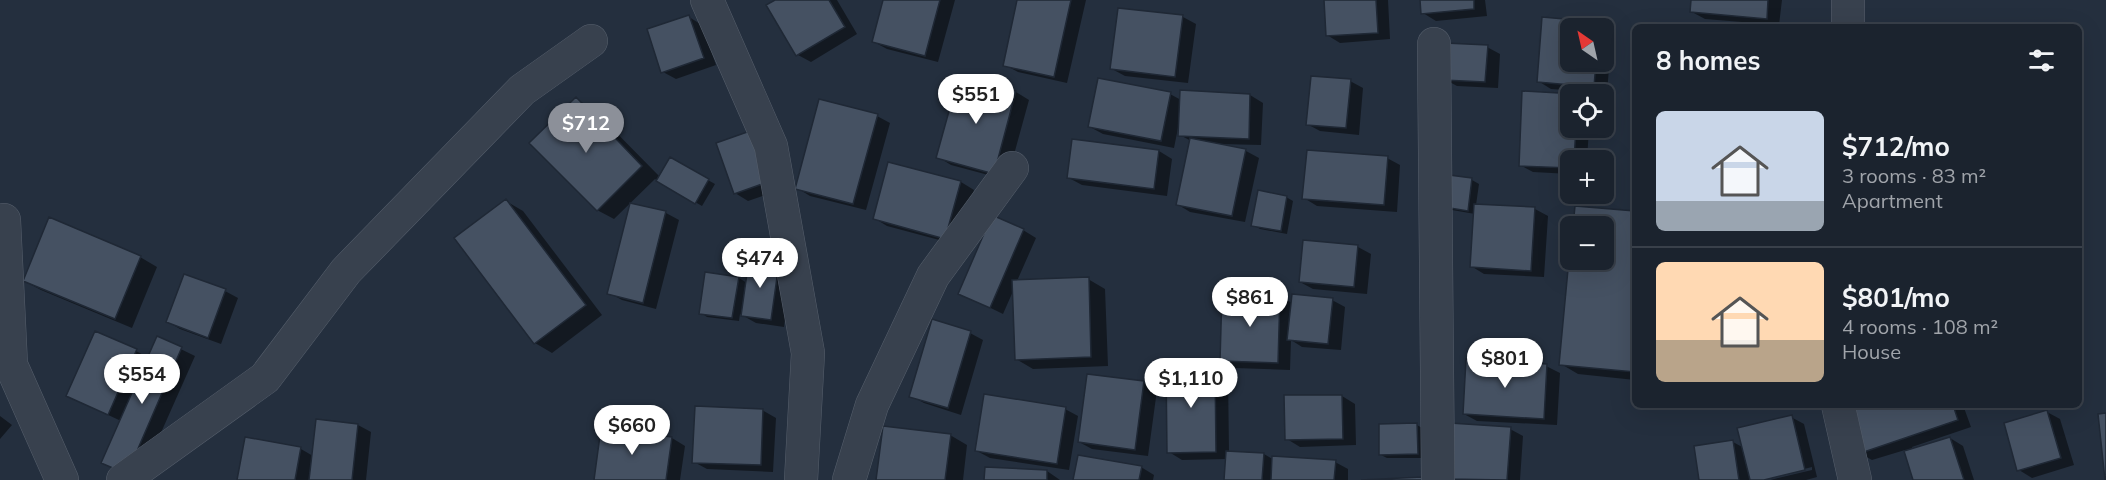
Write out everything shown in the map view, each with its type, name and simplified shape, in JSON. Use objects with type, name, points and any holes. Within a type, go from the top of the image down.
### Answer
[{"type":"street","points":[[707,0],[771,146],[808,353],[801,480]]},
{"type":"street","points":[[1848,0],[1848,24]]},
{"type":"street","points":[[123,480],[265,378],[346,271],[522,90],[591,41]]},
{"type":"street","points":[[1434,44],[1438,480]]},
{"type":"street","points":[[849,480],[873,405],[933,276],[1012,168]]},
{"type":"street","points":[[4,220],[5,363],[62,480]]},
{"type":"street","points":[[1839,408],[1855,480]]},
{"type":"building","points":[[775,0],[829,0],[845,27],[796,56],[766,5]]},
{"type":"building","points":[[883,0],[940,0],[925,56],[872,42]]},
{"type":"building","points":[[1017,0],[1071,0],[1054,77],[1003,66]]},
{"type":"building","points":[[1324,0],[1376,0],[1378,33],[1326,36]]},
{"type":"building","points":[[1420,0],[1474,0],[1474,9],[1421,14]]},
{"type":"building","points":[[1691,0],[1768,0],[1767,19],[1690,12]]},
{"type":"building","points":[[1118,8],[1183,15],[1175,77],[1110,69]]},
{"type":"building","points":[[689,15],[704,58],[661,73],[647,29]]},
{"type":"building","points":[[1542,17],[1560,19],[1560,72],[1595,72],[1594,84],[1537,82]]},
{"type":"building","points":[[1445,43],[1488,45],[1485,82],[1443,80]]},
{"type":"building","points":[[959,75],[1016,91],[994,174],[936,158]]},
{"type":"building","points":[[1311,76],[1351,79],[1346,128],[1306,125]]},
{"type":"building","points":[[1098,78],[1171,92],[1161,141],[1088,127]]},
{"type":"building","points":[[1180,90],[1250,94],[1249,139],[1178,136]]},
{"type":"building","points":[[1522,91],[1560,93],[1560,138],[1575,138],[1575,150],[1560,150],[1560,168],[1519,166]]},
{"type":"building","points":[[576,97],[642,166],[597,211],[529,143]]},
{"type":"building","points":[[819,99],[878,114],[853,204],[795,189]]},
{"type":"building","points":[[750,131],[768,182],[734,194],[716,143]]},
{"type":"building","points":[[1190,138],[1246,149],[1232,216],[1176,205]]},
{"type":"building","points":[[1072,139],[1159,150],[1154,189],[1067,178]]},
{"type":"building","points":[[1307,150],[1388,156],[1384,205],[1302,199]]},
{"type":"building","points":[[670,157],[709,179],[695,204],[656,181]]},
{"type":"building","points":[[888,162],[961,181],[945,239],[873,219]]},
{"type":"building","points":[[1449,175],[1472,178],[1468,211],[1444,207]]},
{"type":"building","points":[[1258,190],[1287,196],[1281,231],[1251,226]]},
{"type":"building","points":[[506,199],[586,305],[534,344],[454,238]]},
{"type":"building","points":[[630,203],[666,211],[643,303],[607,294]]},
{"type":"building","points":[[1474,204],[1535,207],[1531,271],[1470,267]]},
{"type":"building","points":[[1575,206],[1632,211],[1632,372],[1559,365],[1568,270],[1614,270],[1614,216],[1574,216]]},
{"type":"building","points":[[992,215],[1024,229],[990,308],[958,294]]},
{"type":"building","points":[[49,217],[141,256],[115,319],[23,281]]},
{"type":"building","points":[[1303,240],[1358,245],[1354,287],[1299,282]]},
{"type":"building","points":[[749,259],[779,263],[771,320],[741,316]]},
{"type":"building","points":[[705,272],[739,277],[732,318],[699,314]]},
{"type":"building","points":[[184,274],[226,289],[208,338],[166,322]]},
{"type":"building","points":[[1089,277],[1091,357],[1015,360],[1012,280]]},
{"type":"building","points":[[1222,292],[1280,294],[1278,363],[1220,361]]},
{"type":"building","points":[[1292,294],[1333,298],[1328,344],[1287,340]]},
{"type":"building","points":[[932,319],[971,331],[948,408],[909,397]]},
{"type":"building","points":[[95,331],[137,349],[108,415],[66,396]]},
{"type":"building","points":[[157,336],[182,347],[127,474],[101,463]]},
{"type":"building","points":[[1466,359],[1547,364],[1544,419],[1463,414]]},
{"type":"building","points":[[1215,366],[1216,452],[1167,453],[1166,367]]},
{"type":"building","points":[[1087,374],[1144,381],[1135,450],[1078,442]]},
{"type":"building","points":[[984,394],[1066,407],[1057,464],[975,451]]},
{"type":"building","points":[[1284,395],[1342,395],[1343,439],[1285,440]]},
{"type":"building","points":[[695,406],[763,409],[761,465],[692,463]]},
{"type":"building","points":[[1855,408],[1954,408],[1958,420],[1858,454],[1844,412]]},
{"type":"building","points":[[2047,410],[2061,458],[2017,471],[2004,423]]},
{"type":"building","points":[[2106,413],[2106,480],[2105,480],[2098,414]]},
{"type":"building","points":[[1792,415],[1805,470],[1764,480],[1750,480],[1737,428]]},
{"type":"building","points":[[316,419],[358,424],[352,480],[309,480]]},
{"type":"building","points":[[1417,423],[1418,454],[1379,455],[1379,424]]},
{"type":"building","points":[[1450,423],[1511,427],[1507,480],[1447,479]]},
{"type":"building","points":[[883,426],[951,434],[945,480],[876,480]]},
{"type":"building","points":[[601,428],[672,437],[666,480],[594,480]]},
{"type":"building","points":[[245,437],[301,447],[295,480],[237,480]]},
{"type":"building","points":[[1950,437],[1964,480],[1913,480],[1904,451]]},
{"type":"building","points":[[1733,440],[1739,480],[1699,480],[1694,446]]},
{"type":"building","points":[[1226,451],[1264,453],[1262,480],[1224,480]]},
{"type":"building","points":[[1078,455],[1142,466],[1139,480],[1073,480]]},
{"type":"building","points":[[1272,456],[1336,460],[1334,480],[1271,480]]},
{"type":"building","points":[[985,467],[1047,470],[1047,480],[984,480]]},
{"type":"building","points":[[1422,477],[1422,480],[1361,480]]}]
